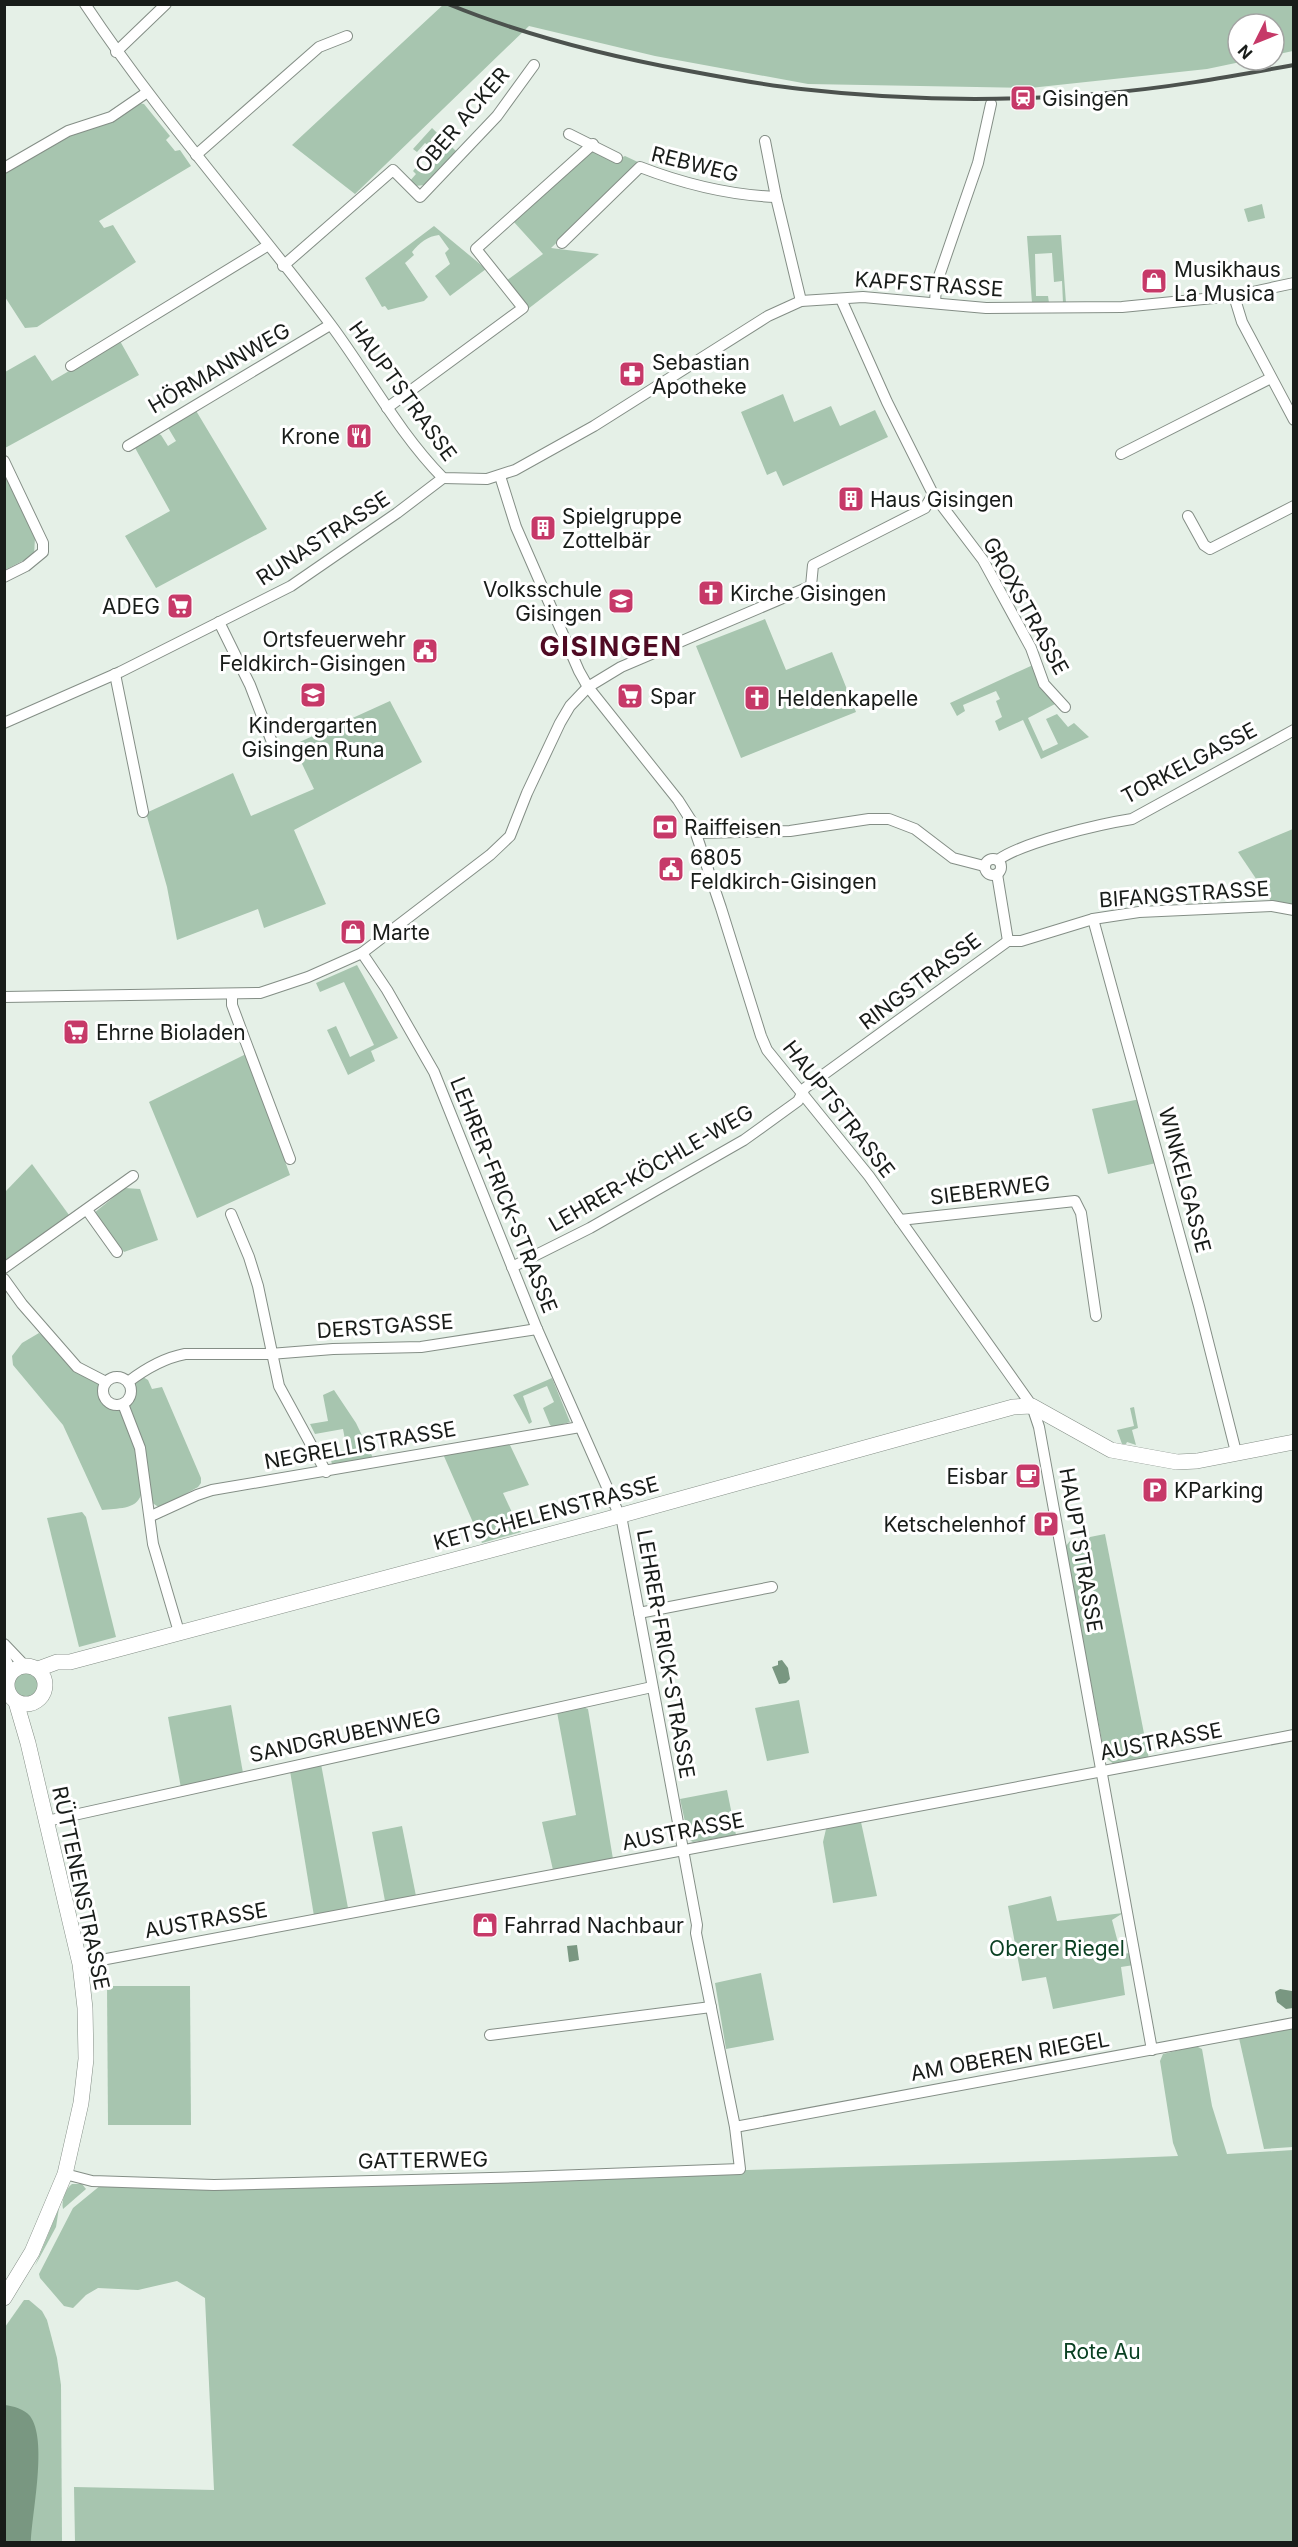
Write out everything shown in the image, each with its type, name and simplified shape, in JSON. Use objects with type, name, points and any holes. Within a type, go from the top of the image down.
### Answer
[{"type":"main road","points":[[1032,1406],[1111,1450],[1127,1454],[1187,1462],[1293,1442]]},
{"type":"main road","name":"KETSCHELENSTRASSE","points":[[22,1676],[57,1662],[70,1662],[618,1516],[1013,1407],[1032,1406]]},
{"type":"main road","points":[[16,1702],[32,1703],[42,1695],[22,1676]]},
{"type":"main road","name":"RÜTTENENSTRASSE","points":[[8,2289],[42,2230],[65,2174],[77,2123],[85,2070],[85,2008],[80,1964],[28,1743],[16,1702],[9,1694],[22,1676]]},
{"type":"main road","name":"RÜTTENENSTRASSE","points":[[28,1743],[32,1703]]},
{"type":"street","name":"HAUPTSTRASSE","points":[[85,4],[116,52],[147,93],[330,325],[420,454],[443,478],[488,479],[500,476],[528,557],[588,687],[678,800],[697,833],[767,1050],[854,1157],[1032,1406],[1039,1427],[1152,2050]]},
{"type":"street","points":[[116,52],[166,4]]},
{"type":"street","points":[[196,155],[319,46],[347,36]]},
{"type":"street","name":"OBER ACKER","points":[[283,266],[393,170],[420,197],[497,116],[534,65]]},
{"type":"street","points":[[4,168],[68,131],[111,117],[147,93]]},
{"type":"street","points":[[935,303],[936,285],[978,164],[992,104]]},
{"type":"street","points":[[569,134],[616,158]]},
{"type":"street","name":"REBWEG","points":[[765,141],[801,301]]},
{"type":"street","points":[[387,408],[523,308],[476,249],[592,144]]},
{"type":"street","name":"REBWEG","points":[[562,243],[640,167],[666,177],[742,196],[776,197]]},
{"type":"street","points":[[71,366],[267,246]]},
{"type":"street","name":"KAPFSTRASSE","points":[[500,476],[594,426],[768,316],[801,301],[895,298],[1022,309],[1122,307],[1234,296],[1293,283]]},
{"type":"street","points":[[1234,296],[1242,322],[1293,420]]},
{"type":"street","name":"GROXSTRASSE","points":[[841,298],[887,402],[933,494],[983,560],[1031,648],[1044,684],[1065,707]]},
{"type":"street","name":"HÖRMANNWEG","points":[[128,446],[330,325]]},
{"type":"street","points":[[1121,454],[1271,378]]},
{"type":"street","points":[[4,461],[43,543],[43,552],[26,566],[4,577]]},
{"type":"street","name":"RUNASTRASSE","points":[[4,723],[116,674],[291,586],[397,513],[443,478]]},
{"type":"street","points":[[4,997],[232,995],[276,990],[362,953],[490,855],[510,836],[527,793],[560,723],[570,706],[588,687],[621,667],[811,586],[813,565],[925,508],[933,494]]},
{"type":"street","points":[[1188,516],[1204,545],[1210,549],[1293,506]]},
{"type":"street","points":[[219,622],[250,685],[275,750]]},
{"type":"street","points":[[116,674],[143,812]]},
{"type":"street","name":"TORKELGASSE","points":[[998,860],[1018,849],[1110,822],[1132,819],[1293,730]]},
{"type":"street","points":[[697,833],[790,831],[883,818],[901,822],[915,829],[953,858],[984,866],[989,874],[997,874]]},
{"type":"street","points":[[984,866],[991,858],[998,860]]},
{"type":"street","name":"RINGSTRASSE","points":[[803,1094],[806,1088],[1008,940],[997,874],[1001,868],[998,860]]},
{"type":"street","name":"BIFANGSTRASSE","points":[[1008,940],[1021,941],[1093,919],[1139,912],[1272,906],[1293,910]]},
{"type":"street","name":"WINKELGASSE","points":[[1093,919],[1199,1306],[1236,1452]]},
{"type":"street","name":"LEHRER-FRICK-STRASSE","points":[[362,953],[392,998],[434,1072],[537,1329],[622,1521],[735,2127]]},
{"type":"street","points":[[232,995],[244,1040],[290,1159]]},
{"type":"street","name":"LEHRER-KÖCHLE-WEG","points":[[512,1267],[590,1228],[744,1140],[798,1101],[803,1094]]},
{"type":"street","points":[[4,1268],[133,1176]]},
{"type":"street","name":"SIEBERWEG","points":[[900,1220],[1075,1201],[1081,1213],[1096,1316]]},
{"type":"street","points":[[87,1210],[117,1252]]},
{"type":"street","points":[[231,1214],[258,1286],[270,1354],[279,1386],[326,1472]]},
{"type":"street","points":[[4,1279],[22,1304],[77,1367],[106,1382]]},
{"type":"street","name":"DERSTGASSE","points":[[128,1382],[140,1372],[185,1353],[270,1354],[333,1349],[421,1347],[537,1329]]},
{"type":"street","points":[[115,1377],[128,1382],[131,1394],[123,1404],[114,1405],[106,1400],[103,1391],[106,1382],[115,1377]]},
{"type":"street","points":[[123,1404],[140,1448],[153,1544],[179,1632]]},
{"type":"street","name":"NEGRELLISTRASSE","points":[[151,1516],[212,1490],[580,1427]]},
{"type":"street","points":[[639,1613],[772,1587]]},
{"type":"street","points":[[4,1644],[22,1676]]},
{"type":"street","points":[[4,1655],[22,1676]]},
{"type":"street","name":"SANDGRUBENWEG","points":[[47,1821],[652,1687]]},
{"type":"street","name":"AUSTRASSE","points":[[80,1964],[1293,1735]]},
{"type":"street","points":[[490,2035],[711,2007]]},
{"type":"street","name":"AM OBEREN RIEGEL","points":[[735,2127],[1293,2023]]},
{"type":"street","name":"GATTERWEG","points":[[65,2174],[92,2181],[214,2185],[740,2169],[735,2127]]},
{"type":"green space","points":[[444,4],[1293,5],[1293,51],[1286,52],[1286,12],[1226,12],[1226,65],[1030,88],[808,84],[655,56],[529,26],[355,194],[292,145]]},
{"type":"green space","points":[[139,103],[144,104],[170,136],[166,140],[175,151],[180,150],[191,166],[99,221],[104,228],[113,225],[136,262],[37,327],[25,328],[5,297],[4,173],[74,132]]},
{"type":"green space","points":[[432,128],[457,152],[425,185],[415,186],[409,182],[416,174],[413,171],[419,164],[427,171],[446,151],[434,140],[429,146],[425,143],[417,152],[413,149]]},
{"type":"green space","points":[[594,151],[616,160],[625,156],[640,163],[551,248],[599,254],[528,309],[506,281],[543,254],[513,221],[585,155]]},
{"type":"green space","points":[[1262,204],[1265,218],[1248,222],[1244,209]]},
{"type":"green space","points":[[434,226],[486,269],[450,296],[435,276],[450,264],[445,253],[449,249],[439,235],[431,237],[424,240],[412,252],[414,255],[405,263],[428,297],[424,301],[388,310],[385,306],[382,307],[365,278]]},
{"type":"green space","points":[[1061,235],[1066,303],[1063,303],[1062,281],[1054,282],[1052,253],[1035,254],[1036,296],[1048,296],[1049,303],[1032,303],[1027,236]]},
{"type":"green space","points":[[120,341],[139,375],[5,448],[5,372],[35,355],[52,381]]},
{"type":"green space","points":[[783,394],[794,422],[831,406],[840,426],[875,410],[888,437],[783,486],[776,471],[767,475],[741,412]]},
{"type":"green space","points":[[195,409],[267,529],[156,588],[125,536],[170,511],[134,446],[155,432],[161,435],[168,446],[176,441],[167,426]]},
{"type":"green space","points":[[4,473],[35,538],[34,555],[5,570]]},
{"type":"green space","points":[[765,619],[786,670],[832,652],[856,712],[741,758],[696,646]]},
{"type":"green space","points":[[1033,665],[1038,683],[1055,704],[1028,718],[1043,751],[1058,744],[1046,719],[1057,714],[1068,727],[1074,723],[1089,737],[1041,759],[1023,720],[999,731],[995,721],[1002,717],[996,701],[1000,699],[996,691],[963,705],[965,711],[957,716],[950,703]]},
{"type":"green space","points":[[390,701],[422,762],[294,830],[326,904],[264,928],[258,909],[177,940],[167,887],[146,813],[233,773],[251,816],[314,789],[293,745]]},
{"type":"green space","points":[[1293,829],[1293,906],[1271,901],[1238,852]]},
{"type":"green space","points":[[357,965],[398,1038],[371,1051],[375,1061],[348,1075],[327,1030],[336,1026],[350,1057],[374,1045],[344,982],[320,992],[316,983]]},
{"type":"green space","points":[[246,1054],[290,1175],[197,1218],[149,1102]]},
{"type":"green space","points":[[1140,1099],[1156,1163],[1108,1174],[1092,1109]]},
{"type":"green space","points":[[32,1164],[69,1215],[4,1265],[5,1192]]},
{"type":"green space","points":[[125,1188],[140,1189],[158,1240],[124,1252],[94,1213]]},
{"type":"green space","points":[[39,1333],[101,1383],[100,1394],[106,1406],[121,1411],[136,1447],[141,1495],[139,1500],[130,1506],[102,1510],[63,1425],[13,1365],[12,1356],[22,1343]]},
{"type":"green space","points":[[143,1377],[148,1380],[152,1389],[162,1387],[201,1478],[198,1487],[160,1508],[151,1502],[128,1406],[134,1393],[133,1385]]},
{"type":"green space","points":[[552,1378],[570,1422],[553,1427],[550,1425],[543,1408],[554,1402],[547,1386],[523,1396],[532,1422],[529,1424],[513,1395]]},
{"type":"green space","points":[[334,1390],[356,1423],[373,1458],[332,1464],[329,1453],[347,1450],[343,1429],[315,1434],[310,1424],[328,1421],[323,1395]]},
{"type":"green space","points":[[1134,1407],[1138,1428],[1132,1430],[1136,1445],[1127,1442],[1122,1444],[1117,1430],[1134,1426],[1130,1408]]},
{"type":"green space","points":[[509,1443],[529,1485],[503,1493],[521,1532],[482,1543],[443,1454]]},
{"type":"green space","points":[[82,1512],[86,1517],[116,1637],[79,1647],[47,1518]]},
{"type":"green space","points":[[1105,1534],[1149,1759],[1115,1765],[1105,1757],[1065,1547],[1070,1541]]},
{"type":"green space","points":[[26,1672],[35,1676],[39,1685],[35,1694],[26,1698],[17,1694],[13,1685],[17,1676]]},
{"type":"green space","points":[[799,1700],[809,1753],[767,1761],[755,1708]]},
{"type":"green space","points":[[231,1705],[243,1773],[181,1788],[168,1717]]},
{"type":"green space","points":[[583,1707],[588,1709],[613,1859],[553,1870],[542,1822],[576,1815],[557,1712]]},
{"type":"green space","points":[[321,1764],[348,1908],[314,1916],[290,1771]]},
{"type":"green space","points":[[727,1790],[736,1835],[693,1842],[689,1840],[680,1799]]},
{"type":"green space","points":[[861,1822],[877,1896],[833,1903],[823,1842],[826,1829]]},
{"type":"green space","points":[[402,1826],[416,1896],[385,1901],[372,1832]]},
{"type":"green space","name":"Oberer Riegel","points":[[1051,1896],[1057,1921],[1123,1913],[1112,1920],[1121,1954],[1131,1953],[1134,1965],[1121,1967],[1125,1995],[1053,2009],[1046,1977],[1022,1981],[1008,1906]]},
{"type":"green space","points":[[761,1973],[774,2040],[726,2049],[715,1983]]},
{"type":"green space","points":[[107,1986],[190,1986],[191,2125],[108,2125]]},
{"type":"green space","points":[[1293,2026],[1293,2147],[1264,2149],[1239,2038]]},
{"type":"green space","name":"Rote Au","points":[[1196,2046],[1202,2049],[1212,2106],[1227,2154],[1293,2150],[1293,2542],[75,2542],[74,2487],[214,2490],[205,2298],[177,2281],[138,2290],[98,2288],[86,2295],[73,2308],[64,2306],[40,2278],[39,2274],[73,2208],[101,2185],[217,2190],[275,2189],[566,2176],[1178,2156],[1173,2143],[1160,2061],[1163,2054]]},
{"type":"green space","points":[[72,2184],[82,2184],[86,2189],[63,2209],[64,2196]]},
{"type":"green space","points":[[59,2208],[56,2227],[35,2266]]},
{"type":"green space","points":[[24,2300],[29,2300],[42,2311],[47,2320],[57,2358],[61,2385],[62,2542],[5,2542],[5,2327]]},
{"type":"shaded area","points":[[782,1660],[788,1668],[790,1679],[786,1683],[779,1684],[772,1667],[778,1665],[778,1661]]},
{"type":"shaded area","points":[[577,1945],[579,1960],[569,1962],[567,1946]]},
{"type":"shaded area","points":[[1280,1989],[1292,1991],[1293,2008],[1286,2009],[1277,2002],[1275,1992]]},
{"type":"shaded area","points":[[5,2405],[25,2411],[30,2416],[38,2442],[38,2477],[31,2542],[5,2542]]},
{"type":"railway","points":[[448,4],[507,26],[628,59],[759,83],[874,96],[948,99],[1059,97],[1170,86],[1294,65]]},
{"type":"place","name":"Gisingen","points":[[1023,98]]},
{"type":"place","name":"Musikhaus La Musica","points":[[1154,281]]},
{"type":"place","name":"Sebastian Apotheke","points":[[632,374]]},
{"type":"place","name":"Krone","points":[[359,436]]},
{"type":"place","name":"Haus Gisingen","points":[[851,499]]},
{"type":"place","name":"Spielgruppe Zottelbär","points":[[543,528]]},
{"type":"place","name":"Kirche Gisingen","points":[[711,593]]},
{"type":"place","name":"Volksschule Gisingen","points":[[621,601]]},
{"type":"place","name":"ADEG","points":[[180,606]]},
{"type":"place","name":"Ortsfeuerwehr Feldkirch-Gisingen","points":[[425,651]]},
{"type":"place","name":"Kindergarten Gisingen Runa","points":[[313,695]]},
{"type":"place","name":"Spar","points":[[630,696]]},
{"type":"place","name":"Heldenkapelle","points":[[757,698]]},
{"type":"place","name":"Raiffeisen","points":[[665,827]]},
{"type":"place","name":"6805 Feldkirch-Gisingen","points":[[671,869]]},
{"type":"place","name":"Marte","points":[[353,932]]},
{"type":"place","name":"Ehrne Bioladen","points":[[76,1032]]},
{"type":"place","name":"Eisbar","points":[[1028,1476]]},
{"type":"place","name":"KParking","points":[[1155,1490]]},
{"type":"place","name":"Ketschelenhof","points":[[1046,1524]]},
{"type":"place","name":"Fahrrad Nachbaur","points":[[485,1925]]},
{"type":"district","name":"GISINGEN","points":[[611,646]]}]
